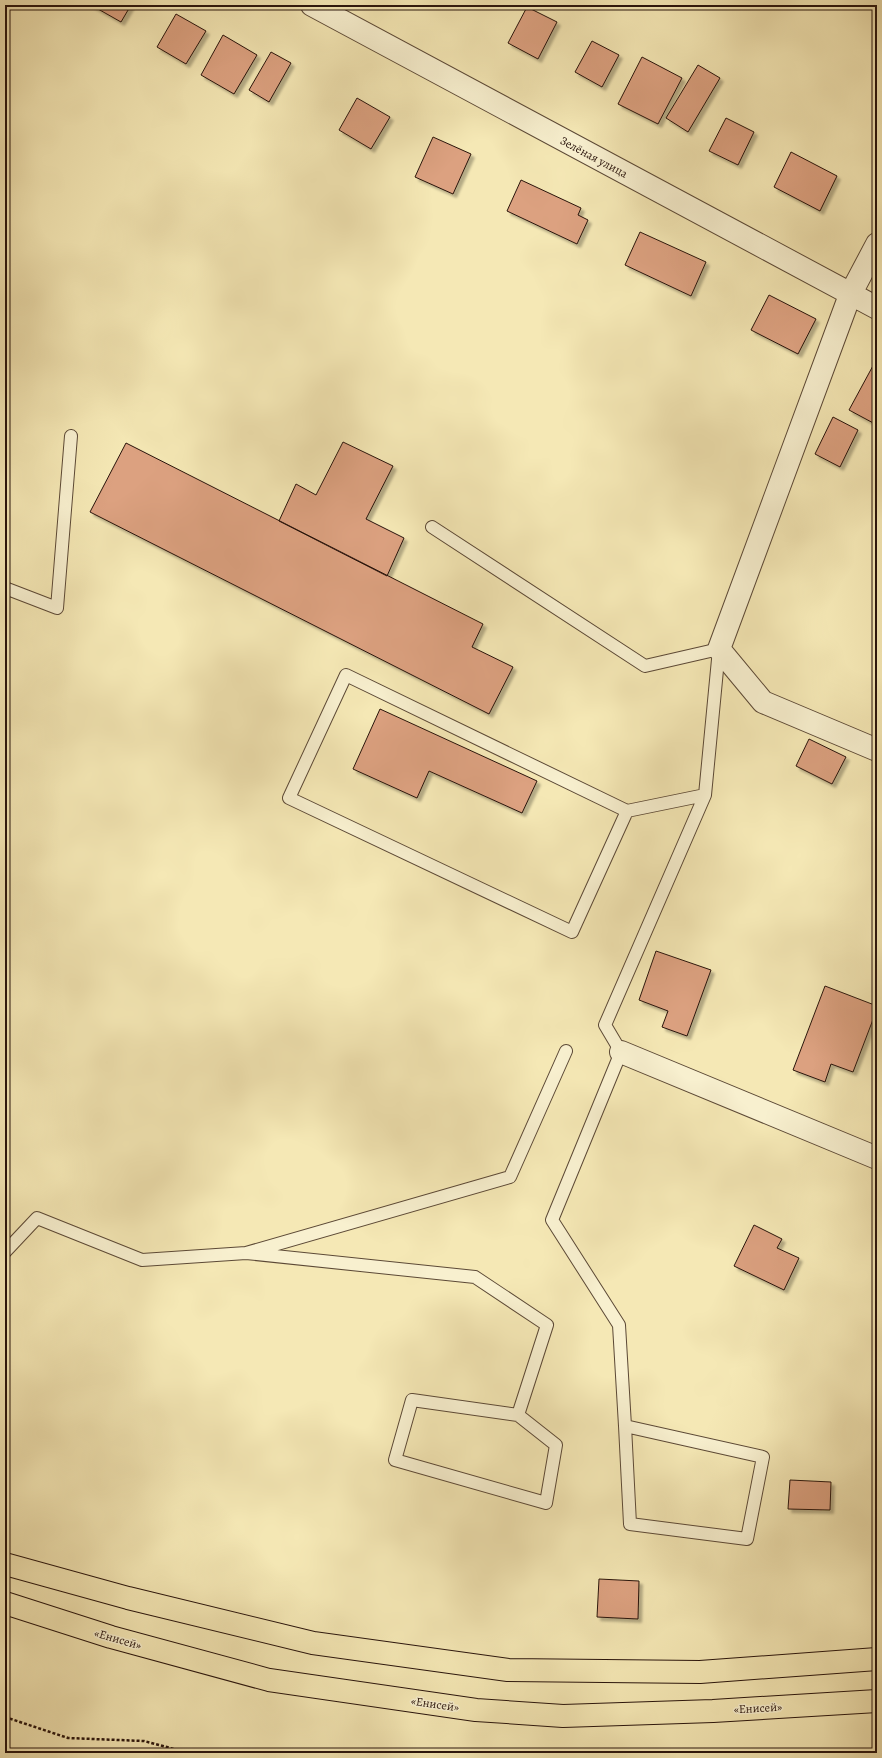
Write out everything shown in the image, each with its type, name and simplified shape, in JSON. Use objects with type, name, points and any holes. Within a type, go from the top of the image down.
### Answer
[{"type":"highway","points":[[5,1564],[128,1598],[313,1643],[508,1670],[700,1672],[877,1659]]},
{"type":"highway","name":"«Енисей»","points":[[5,1603],[111,1637],[269,1680],[476,1710],[564,1716],[713,1711],[877,1701]]},
{"type":"street","name":"Зелёная улица","points":[[312,5],[850,295],[877,308]]},
{"type":"street","points":[[877,244],[850,295],[718,649],[763,702],[877,750]]},
{"type":"street","points":[[621,1052],[877,1158]]},
{"type":"lane","points":[[5,588],[57,608],[71,436]]},
{"type":"lane","points":[[432,527],[645,666],[718,649],[705,795],[605,1026],[621,1052],[552,1220],[619,1325],[630,1524],[747,1539],[763,1457],[625,1426]]},
{"type":"lane","points":[[627,811],[572,932],[289,798],[346,675],[627,811],[705,795]]},
{"type":"lane","points":[[246,1253],[510,1177],[566,1050]]},
{"type":"lane","points":[[5,1252],[37,1218],[142,1260],[246,1253],[475,1277],[547,1325],[518,1415]]},
{"type":"lane","points":[[412,1400],[518,1415],[556,1445],[546,1503],[395,1460],[412,1400]]},
{"type":"path","points":[[5,1717],[68,1738],[144,1741],[190,1753]]},
{"type":"building","points":[[91,5],[131,5],[121,22]]},
{"type":"building","points":[[527,7],[557,22],[538,59],[508,43]]},
{"type":"building","points":[[176,14],[206,31],[186,64],[157,47]]},
{"type":"building","points":[[223,35],[257,55],[234,94],[201,75]]},
{"type":"building","points":[[592,41],[619,55],[602,87],[575,72]]},
{"type":"building","points":[[271,52],[291,63],[269,102],[249,90]]},
{"type":"building","points":[[642,57],[682,78],[658,124],[618,104]]},
{"type":"building","points":[[698,65],[720,78],[688,132],[666,118]]},
{"type":"building","points":[[357,98],[390,117],[371,149],[339,130]]},
{"type":"building","points":[[726,118],[754,132],[738,165],[709,151]]},
{"type":"building","points":[[433,137],[471,154],[453,194],[415,177]]},
{"type":"building","points":[[791,152],[837,176],[820,211],[774,187]]},
{"type":"building","points":[[521,180],[581,208],[578,215],[588,220],[577,244],[507,211]]},
{"type":"building","points":[[640,232],[706,262],[691,296],[625,265]]},
{"type":"building","points":[[769,295],[816,319],[798,354],[751,330]]},
{"type":"building","points":[[875,362],[877,363],[877,425],[849,410]]},
{"type":"building","points":[[833,417],[858,430],[840,467],[815,454]]},
{"type":"building","points":[[343,442],[393,466],[366,519],[404,538],[387,576],[279,521],[296,484],[316,495]]},
{"type":"building","points":[[126,443],[483,624],[472,647],[513,667],[489,714],[90,512]]},
{"type":"building","points":[[380,709],[537,781],[522,813],[429,771],[417,798],[353,769]]},
{"type":"building","points":[[809,739],[846,757],[832,784],[796,766]]},
{"type":"building","points":[[656,951],[711,970],[687,1036],[662,1027],[668,1011],[639,1000]]},
{"type":"building","points":[[825,986],[877,1006],[877,1009],[853,1072],[831,1064],[825,1082],[793,1070]]},
{"type":"building","points":[[754,1225],[782,1239],[777,1248],[799,1258],[784,1290],[734,1266]]},
{"type":"building","points":[[790,1480],[831,1482],[830,1510],[788,1509]]},
{"type":"building","points":[[599,1579],[639,1581],[638,1619],[597,1617]]}]
